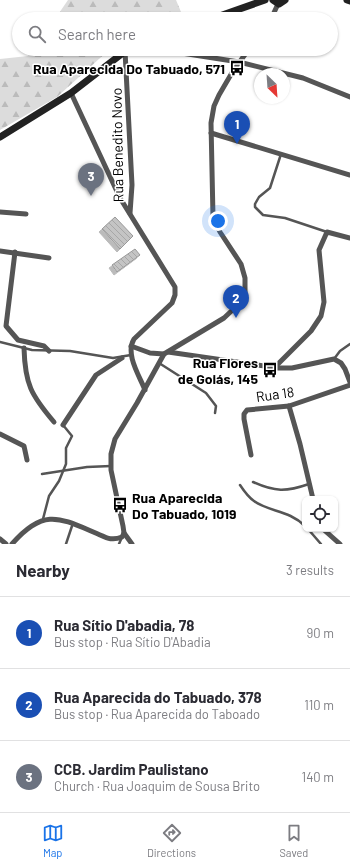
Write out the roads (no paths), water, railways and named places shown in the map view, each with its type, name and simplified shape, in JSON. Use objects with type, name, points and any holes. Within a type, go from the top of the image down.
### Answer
[{"type":"street","points":[[231,12],[265,0]]},
{"type":"street","points":[[273,12],[276,2],[282,4],[285,0]]},
{"type":"street","points":[[347,0],[350,7]]},
{"type":"street","points":[[0,137],[71,93],[119,56]]},
{"type":"street","name":"Rua Benedito Novo","points":[[127,56],[132,185],[130,214]]},
{"type":"street","points":[[201,56],[239,62],[303,78],[350,98]]},
{"type":"street","points":[[132,544],[123,535],[111,466],[111,454],[115,439],[166,353],[224,318],[241,302],[245,292],[245,278],[241,264],[220,232],[214,217],[211,134],[214,106],[224,85],[244,56]]},
{"type":"street","points":[[71,93],[98,152],[130,214],[173,283],[175,291],[172,303],[134,339],[131,346],[131,355],[145,390]]},
{"type":"street","points":[[211,134],[350,175]]},
{"type":"street","points":[[0,212],[26,214]]},
{"type":"street","points":[[274,368],[311,331],[323,310],[324,302],[319,255],[321,243],[327,232],[350,238]]},
{"type":"street","points":[[0,251],[49,258]]},
{"type":"street","points":[[15,252],[6,326],[18,340],[44,346],[49,351]]},
{"type":"street","points":[[131,346],[150,353],[166,353],[274,368],[287,368],[334,359],[342,363],[350,382]]},
{"type":"street","points":[[24,348],[26,378],[28,384],[41,407],[54,422]]},
{"type":"street","points":[[63,425],[96,375],[122,358]]},
{"type":"street","name":"Rua 18","points":[[251,455],[244,419],[246,412],[250,409],[288,406],[350,385]]},
{"type":"street","points":[[288,406],[312,496]]},
{"type":"street","points":[[0,434],[24,446],[26,449],[27,460]]},
{"type":"street","points":[[12,544],[30,528],[43,520],[59,518],[112,540],[123,535]]},
{"type":"street","points":[[326,532],[339,544]]},
{"type":"street","points":[[0,539],[6,544]]},
{"type":"lane","points":[[281,154],[270,188],[259,197],[255,207],[264,215],[285,218],[327,232]]},
{"type":"lane","points":[[0,342],[24,348],[49,351],[70,351],[122,358],[131,355]]},
{"type":"lane","points":[[334,359],[340,351],[350,344]]},
{"type":"lane","points":[[159,363],[206,393],[216,406],[215,413]]},
{"type":"lane","points":[[43,520],[49,496],[64,470],[66,464],[66,448],[72,436],[63,425]]},
{"type":"lane","points":[[42,474],[64,470],[111,466]]},
{"type":"lane","points":[[253,482],[267,488],[281,491],[310,484]]},
{"type":"lane","points":[[240,485],[255,502],[281,511],[297,519],[302,523]]},
{"type":"lane","points":[[66,544],[73,523]]},
{"type":"lane","points":[[311,532],[322,544]]},
{"type":"lane","points":[[119,544],[123,535]]},
{"type":"place","name":"Rua Aparecida Do Tabuado, 571","points":[[237,68]]},
{"type":"place","name":"Rua Sítio D'abadia, 78","points":[[237,144]]},
{"type":"place","name":"CCB. Jardim Paulistano","points":[[91,196]]},
{"type":"place","name":"Rua Aparecida do Tabuado, 378","points":[[236,318]]},
{"type":"place","name":"Rua Flores de Goiás, 145","points":[[270,370]]},
{"type":"place","name":"Rua Aparecida Do Tabuado, 1019","points":[[120,505]]}]
